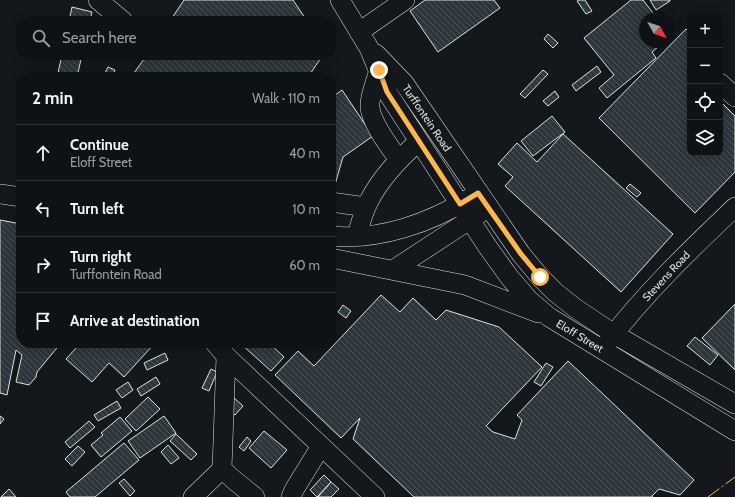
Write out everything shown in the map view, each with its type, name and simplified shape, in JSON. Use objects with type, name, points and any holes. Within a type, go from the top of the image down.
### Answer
[{"type":"street","points":[[98,0],[117,16]]},
{"type":"street","name":"Turffontein Road","points":[[340,0],[369,48],[387,92],[465,212]]},
{"type":"street","points":[[359,32],[406,0]]},
{"type":"street","name":"Turffontein Road","points":[[369,48],[404,83],[483,200]]},
{"type":"street","points":[[379,70],[370,108],[373,119],[382,136],[399,160]]},
{"type":"street","points":[[721,84],[735,97]]},
{"type":"street","points":[[357,236],[369,200],[399,160],[419,141]]},
{"type":"street","points":[[0,194],[16,196]]},
{"type":"street","points":[[393,270],[465,212],[483,200]]},
{"type":"street","name":"Eloff Street","points":[[483,200],[521,254],[555,292],[575,308],[614,334],[735,404]]},
{"type":"street","points":[[336,203],[366,207]]},
{"type":"street","name":"Stevens Road","points":[[602,350],[648,294],[679,260],[735,207]]},
{"type":"street","points":[[336,236],[364,236],[397,231],[435,216],[465,212]]},
{"type":"street","name":"Eloff Street","points":[[465,212],[510,278],[529,300],[549,317],[735,431]]},
{"type":"street","points":[[336,259],[465,286],[549,317]]},
{"type":"street","points":[[221,350],[375,497]]},
{"type":"street","points":[[193,497],[222,469],[221,350]]},
{"type":"street","points":[[291,497],[321,446]]},
{"type":"street","points":[[222,469],[255,497]]},
{"type":"building","points":[[184,0],[293,0],[304,16],[173,16]]},
{"type":"building","points":[[425,0],[494,0],[500,8],[438,52],[410,11]]},
{"type":"building","points":[[585,0],[592,11],[586,14],[577,1]]},
{"type":"building","points":[[631,0],[643,0],[652,12],[639,12],[639,48],[657,48],[652,52],[656,58],[607,98],[599,88],[614,75],[584,38]]},
{"type":"building","points":[[650,0],[670,0],[670,1],[656,10]]},
{"type":"building","points":[[72,7],[92,12],[91,16],[70,16]]},
{"type":"building","points":[[686,29],[687,30],[687,156],[723,156],[723,104],[735,116],[735,172],[695,213],[599,118],[667,48],[675,48],[675,40]]},
{"type":"building","points":[[548,34],[558,43],[553,48],[544,39]]},
{"type":"building","points":[[61,60],[81,60],[78,72],[58,72]]},
{"type":"building","points":[[143,60],[320,60],[311,72],[135,72]]},
{"type":"building","points":[[597,66],[601,72],[576,91],[572,85]]},
{"type":"building","points":[[108,67],[115,70],[114,72],[106,72]]},
{"type":"building","points":[[543,70],[548,74],[525,98],[520,94]]},
{"type":"building","points":[[342,90],[373,136],[343,157],[336,181],[336,94]]},
{"type":"building","points":[[555,91],[559,97],[548,106],[543,101]]},
{"type":"building","points":[[552,116],[565,132],[533,156],[521,141]]},
{"type":"building","points":[[563,134],[673,234],[621,292],[505,186],[513,177],[498,164],[517,143],[537,162]]},
{"type":"building","points":[[630,184],[641,193],[637,197],[626,188]]},
{"type":"building","points":[[0,220],[16,223],[16,348],[57,348],[37,372],[36,377],[29,385],[16,382],[22,355],[16,350],[7,395],[0,393]]},
{"type":"building","points":[[381,295],[400,312],[413,298],[436,320],[446,310],[499,327],[542,367],[486,426],[493,432],[515,439],[522,420],[517,415],[568,361],[694,480],[680,495],[659,489],[652,496],[653,497],[414,497],[353,439],[360,418],[341,438],[275,375],[298,351],[314,366],[331,348],[336,348],[336,343]]},
{"type":"building","points":[[735,304],[735,370],[702,338]]},
{"type":"building","points":[[343,305],[351,311],[346,318],[338,312]]},
{"type":"building","points":[[695,337],[718,355],[710,365],[687,346]]},
{"type":"building","points":[[76,348],[150,348],[124,377],[109,363],[92,382],[66,359]]},
{"type":"building","points":[[246,348],[274,348],[284,357],[271,371]]},
{"type":"building","points":[[165,353],[168,360],[147,370],[144,363]]},
{"type":"building","points":[[546,363],[553,367],[541,386],[534,382]]},
{"type":"building","points":[[211,369],[217,372],[209,391],[202,388]]},
{"type":"building","points":[[156,377],[160,384],[141,396],[137,389]]},
{"type":"building","points":[[128,382],[133,390],[122,398],[116,390]]},
{"type":"building","points":[[148,397],[160,409],[136,431],[125,419]]},
{"type":"building","points":[[234,398],[243,406],[235,415],[226,408]]},
{"type":"building","points":[[117,401],[121,408],[98,421],[94,415]]},
{"type":"building","points":[[0,416],[4,419],[0,424]]},
{"type":"building","points":[[164,416],[176,433],[140,458],[128,441]]},
{"type":"building","points":[[120,417],[132,431],[101,457],[91,445],[103,435],[101,433]]},
{"type":"building","points":[[89,421],[95,427],[70,448],[65,442]]},
{"type":"building","points":[[264,431],[287,450],[271,468],[249,448]]},
{"type":"building","points":[[176,434],[197,454],[191,460],[170,441]]},
{"type":"building","points":[[247,437],[251,441],[244,451],[239,447]]},
{"type":"building","points":[[124,443],[139,460],[95,497],[70,497],[66,492]]},
{"type":"building","points":[[168,445],[179,458],[171,464],[161,452]]},
{"type":"building","points":[[78,446],[85,452],[72,466],[65,459]]},
{"type":"building","points":[[324,475],[331,482],[317,497],[310,490]]},
{"type":"building","points":[[124,479],[135,491],[130,496],[119,483]]},
{"type":"building","points":[[331,482],[339,489],[331,497],[318,497]]},
{"type":"building","points":[[9,489],[16,497],[1,497]]},
{"type":"power","points":[[708,497],[735,477]]},
{"type":"route","points":[[379,70],[387,92],[460,204],[478,193],[521,254],[540,277]]}]
